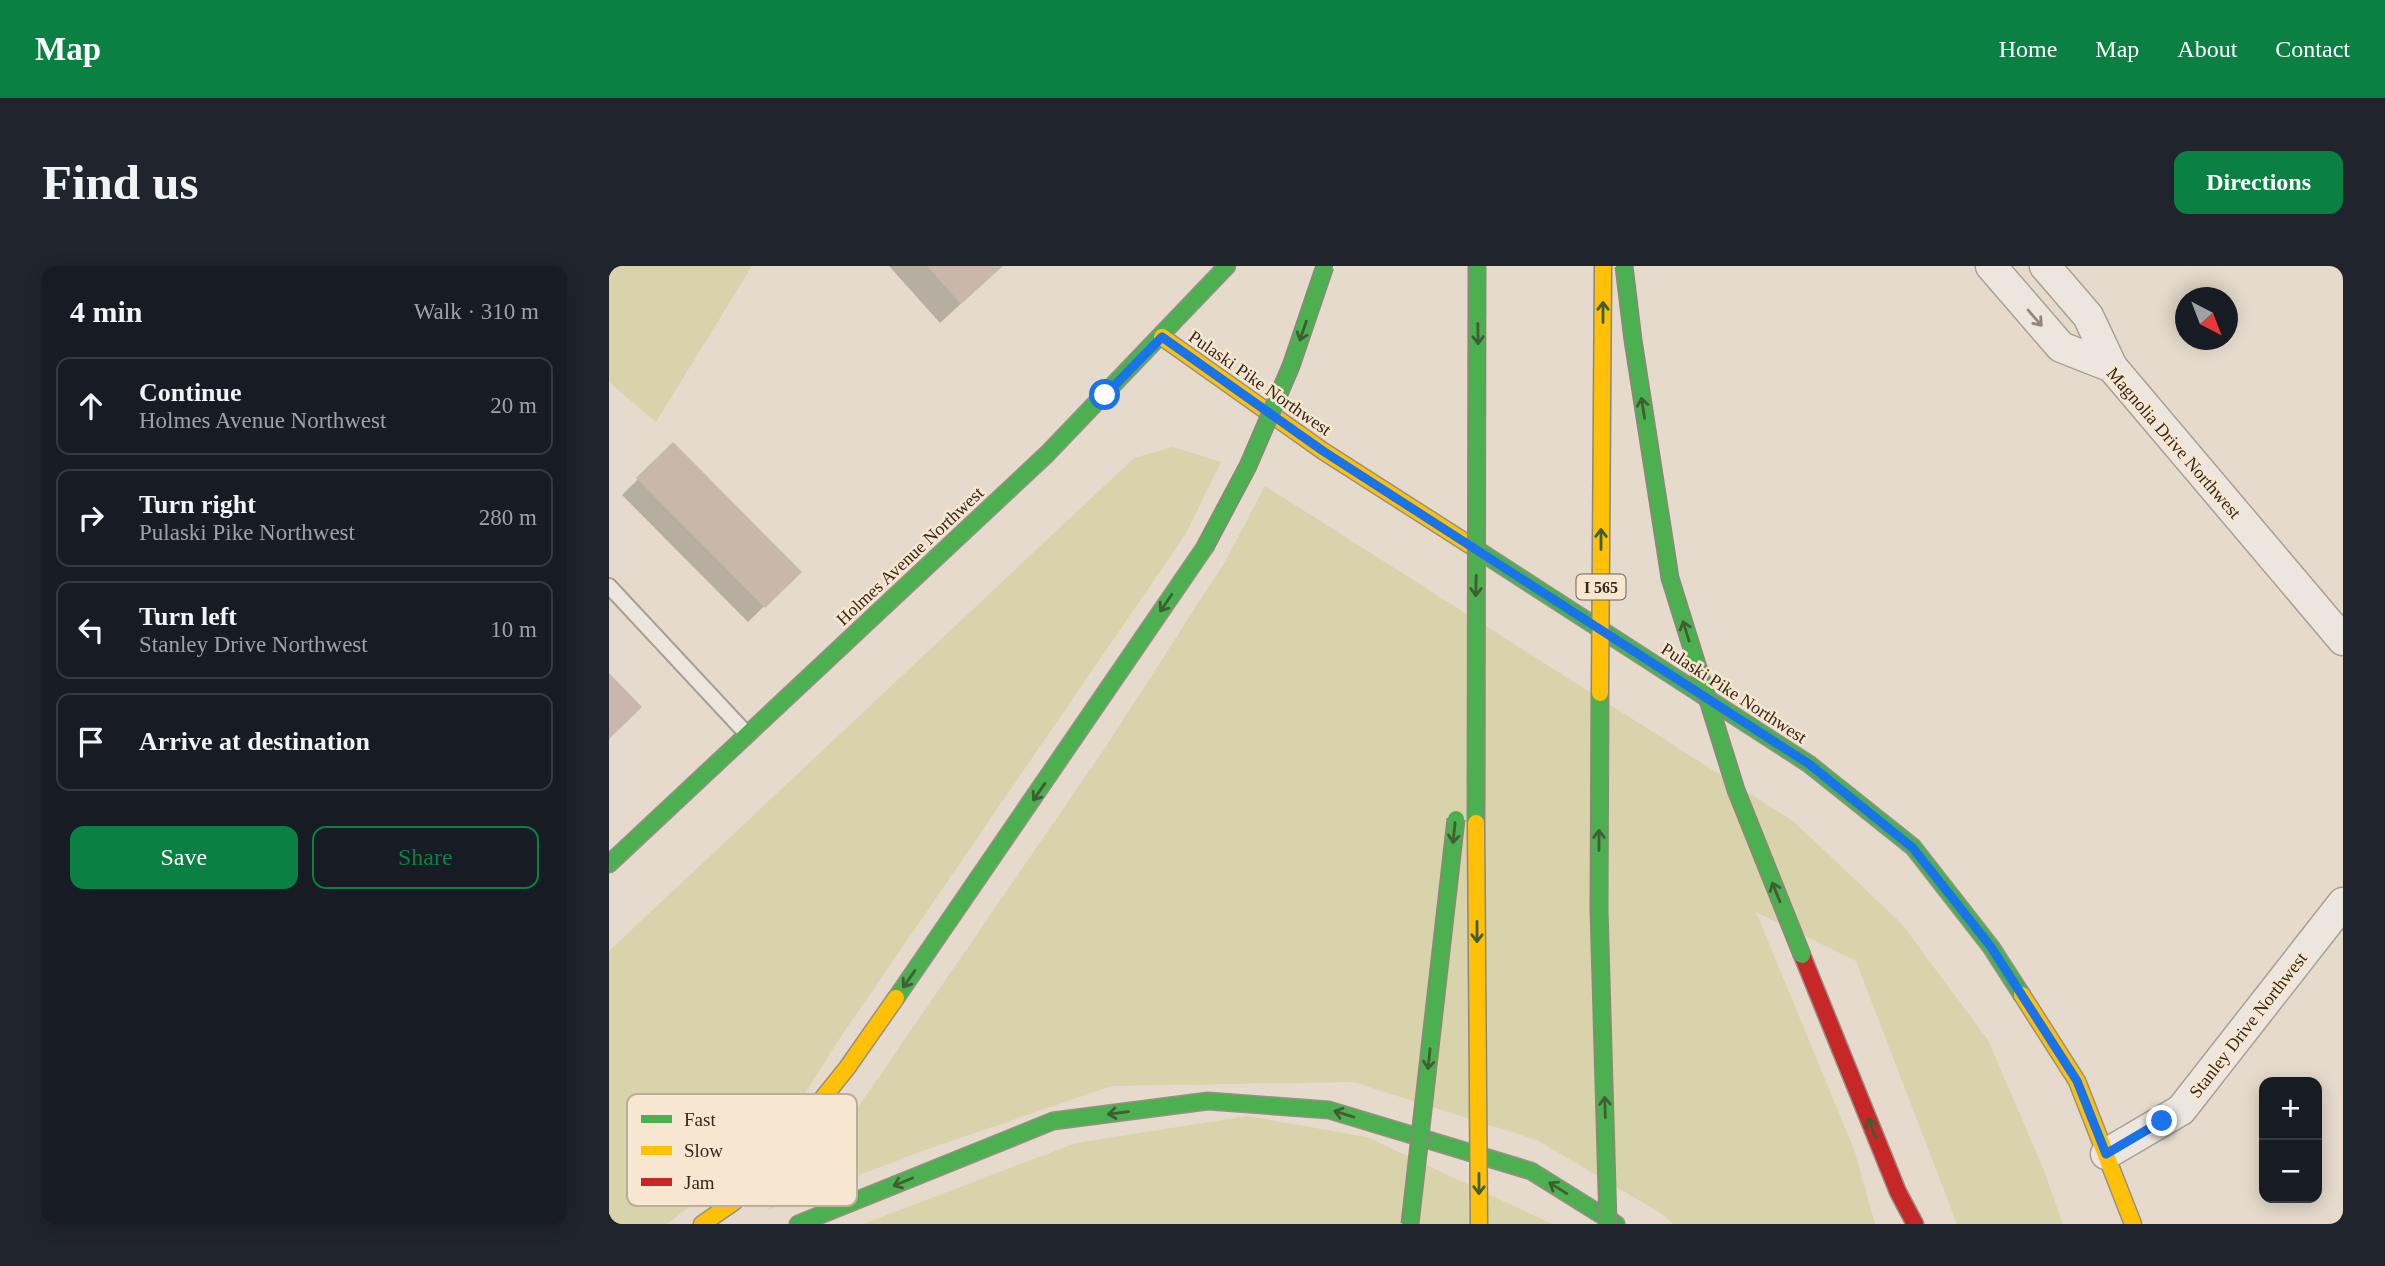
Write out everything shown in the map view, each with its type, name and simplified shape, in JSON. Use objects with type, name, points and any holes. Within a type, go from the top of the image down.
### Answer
[{"type":"main road","points":[[826,1094],[847,1068],[1056,767],[1205,547],[1248,466],[1291,366],[1325,266]]},
{"type":"main road","points":[[1477,266],[1475,643],[1479,1224]]},
{"type":"main road","name":"I 565","points":[[1603,266],[1599,909],[1608,1224]]},
{"type":"main road","points":[[1624,266],[1670,578],[1736,790],[1898,1192],[1915,1224]]},
{"type":"main road","name":"Holmes Avenue Northwest","points":[[609,864],[746,733],[1049,453],[1162,337],[1222,268]]},
{"type":"main road","name":"Pulaski Pike Northwest","points":[[1162,337],[1323,451],[1809,764],[1913,848],[1991,947],[2077,1081],[2133,1224]]},
{"type":"main road","points":[[1460,782],[1475,643]]},
{"type":"main road","points":[[1410,1224],[1457,809]]},
{"type":"main road","points":[[857,1200],[1053,1121],[1208,1101],[1329,1110],[1531,1171],[1616,1224]]},
{"type":"main road","points":[[1898,1192],[1905,1224]]},
{"type":"main road","points":[[702,1224],[728,1206]]},
{"type":"main road","points":[[798,1224],[843,1206]]},
{"type":"street","name":"Magnolia Drive Northwest","points":[[1991,266],[2061,347],[2112,367],[2343,640]]},
{"type":"street","points":[[2045,266],[2088,316],[2112,367]]},
{"type":"street","name":"Stanley Drive Northwest","points":[[2106,1154],[2181,1110],[2343,904]]},
{"type":"lane","points":[[609,586],[746,733]]},
{"type":"shaded area","points":[[609,266],[752,266],[656,422],[609,382]]},
{"type":"shaded area","points":[[1173,447],[1221,462],[1185,535],[840,1038],[804,1094],[627,1094],[627,1206],[690,1206],[667,1224],[609,1224],[609,951],[1134,458]]},
{"type":"shaded area","points":[[1265,486],[1793,821],[1901,923],[1988,1040],[2043,1168],[2063,1224],[1957,1224],[1856,961],[1756,912],[1855,1152],[1875,1224],[1673,1224],[1662,1214],[1537,1140],[1353,1082],[1112,1086],[857,1176],[857,1108],[1107,745],[1226,560]]},
{"type":"shaded area","points":[[1248,1116],[1367,1137],[1552,1224],[863,1224],[1076,1143]]},
{"type":"building","points":[[927,266],[1003,266],[961,304]]},
{"type":"building","points":[[673,442],[802,572],[765,608],[636,478]]},
{"type":"building","points":[[609,673],[642,707],[609,739]]},
{"type":"traffic: fast","points":[[609,864],[1047,454],[1227,266]]},
{"type":"traffic: fast","points":[[1205,547],[1248,466],[1291,366],[1325,266]]},
{"type":"traffic: fast","points":[[1476,823],[1477,266]]},
{"type":"traffic: fast","points":[[1624,266],[1670,578],[1736,790],[1802,955]]},
{"type":"traffic: fast","points":[[896,998],[1205,547]]},
{"type":"traffic: fast","points":[[1473,547],[1809,764],[1913,847],[1991,947],[2022,995]]},
{"type":"traffic: fast","points":[[1600,693],[1599,909],[1608,1224]]},
{"type":"traffic: fast","points":[[1410,1224],[1456,819]]},
{"type":"traffic: fast","points":[[857,1200],[1053,1121],[1208,1101],[1329,1110],[1531,1171],[1616,1224]]},
{"type":"traffic: fast","points":[[798,1224],[843,1206]]},
{"type":"traffic: slow","points":[[1600,693],[1603,266]]},
{"type":"traffic: slow","points":[[1162,337],[1323,451],[1473,547]]},
{"type":"traffic: slow","points":[[1476,823],[1479,1224]]},
{"type":"traffic: slow","points":[[2022,995],[2077,1081],[2133,1224]]},
{"type":"traffic: slow","points":[[826,1094],[896,998]]},
{"type":"traffic: slow","points":[[702,1224],[728,1206]]},
{"type":"traffic: jam","points":[[1802,955],[1898,1192],[1915,1224]]},
{"type":"route","points":[[1105,395],[1162,337],[1323,451],[1809,764],[1913,848],[1991,947],[2077,1081],[2106,1154],[2162,1121]]}]
